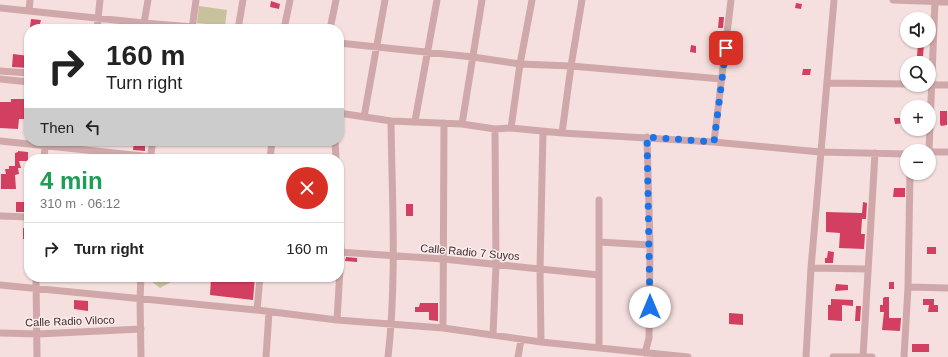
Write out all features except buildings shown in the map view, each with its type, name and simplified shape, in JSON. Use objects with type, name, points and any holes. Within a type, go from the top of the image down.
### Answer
[{"type":"street","points":[[29,10],[30,0]]},
{"type":"street","points":[[97,24],[100,0]]},
{"type":"street","points":[[144,23],[148,0]]},
{"type":"street","points":[[193,24],[196,0]]},
{"type":"street","points":[[239,24],[243,0]]},
{"type":"street","points":[[285,24],[290,0]]},
{"type":"street","points":[[331,24],[336,0]]},
{"type":"street","points":[[364,117],[386,0]]},
{"type":"street","points":[[415,121],[437,0]]},
{"type":"street","points":[[462,124],[482,0]]},
{"type":"street","points":[[512,128],[520,64],[532,0]]},
{"type":"street","points":[[562,133],[582,0]]},
{"type":"street","points":[[714,142],[731,0]]},
{"type":"street","points":[[806,357],[810,268],[834,0]]},
{"type":"street","points":[[893,0],[948,2]]},
{"type":"street","points":[[932,56],[935,1]]},
{"type":"street","points":[[0,8],[154,24]]},
{"type":"street","points":[[344,44],[473,57],[520,64],[571,66],[722,79]]},
{"type":"street","points":[[0,71],[24,73]]},
{"type":"street","points":[[0,79],[24,81]]},
{"type":"street","points":[[827,83],[900,84]]},
{"type":"street","points":[[936,85],[948,85]]},
{"type":"street","points":[[929,144],[931,92]]},
{"type":"street","points":[[344,114],[391,121],[415,121],[462,124],[495,129],[512,128],[543,132],[647,137],[820,152],[900,154]]},
{"type":"street","points":[[388,357],[392,325],[393,256],[391,121]]},
{"type":"street","points":[[443,328],[444,123]]},
{"type":"street","points":[[493,335],[496,265],[495,129]]},
{"type":"street","points":[[541,342],[540,269],[543,132]]},
{"type":"street","points":[[645,353],[649,338],[650,245],[647,137]]},
{"type":"street","points":[[0,141],[24,143]]},
{"type":"street","points":[[44,154],[45,146],[115,154]]},
{"type":"street","points":[[936,151],[948,152]]},
{"type":"street","points":[[863,357],[875,153]]},
{"type":"street","points":[[904,357],[908,287],[910,180]]},
{"type":"street","points":[[599,200],[599,347]]},
{"type":"street","points":[[0,216],[24,217]]},
{"type":"street","points":[[599,242],[650,245]]},
{"type":"street","name":"Calle Radio 7 Suyos","points":[[344,252],[443,259],[599,275]]},
{"type":"street","points":[[810,268],[867,269]]},
{"type":"street","points":[[36,282],[38,357]]},
{"type":"street","points":[[141,357],[140,299],[142,282]]},
{"type":"street","points":[[257,310],[260,282]]},
{"type":"street","points":[[337,320],[339,282]]},
{"type":"street","points":[[0,285],[257,310],[337,320],[443,328],[521,340],[599,347],[645,353],[655,356],[688,357]]},
{"type":"street","points":[[908,287],[948,288]]},
{"type":"street","points":[[266,357],[269,312]]},
{"type":"street","name":"Calle Radio Viloco","points":[[0,333],[38,334],[141,329]]},
{"type":"street","points":[[518,357],[521,340]]},
{"type":"street","points":[[833,357],[872,357]]},
{"type":"shaded area","points":[[199,6],[227,10],[225,24],[197,23]]},
{"type":"shaded area","points":[[152,282],[171,282],[160,288]]},
{"type":"route","points":[[650,307],[647,137],[714,142],[726,48]]}]
